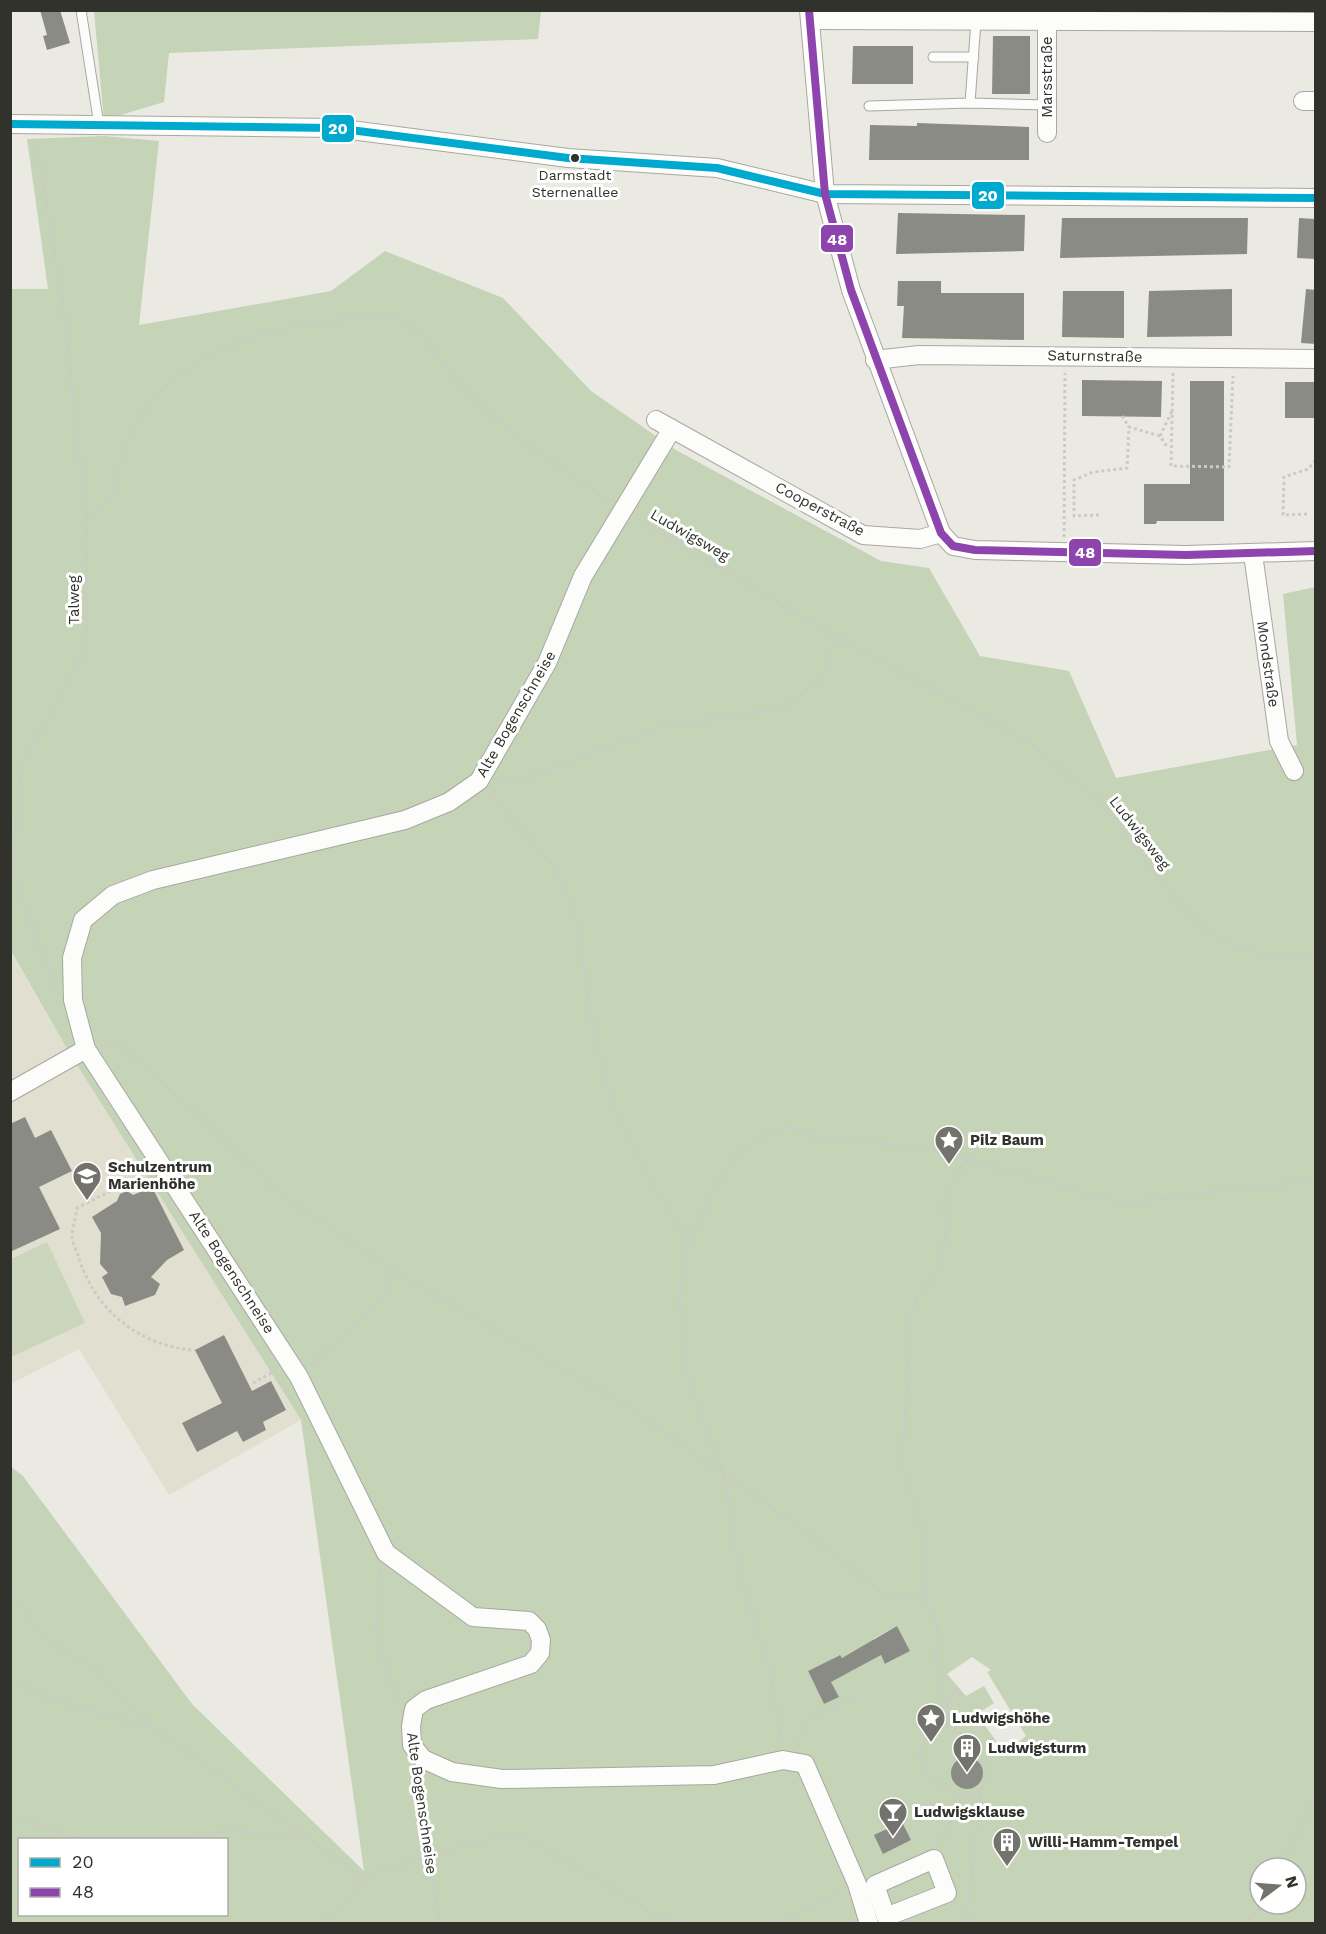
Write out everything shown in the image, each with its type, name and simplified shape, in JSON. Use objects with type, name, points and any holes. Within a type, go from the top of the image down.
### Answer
[{"type":"street","points":[[1316,22],[809,15],[825,194],[851,290],[875,360],[942,533],[953,546],[975,550],[1064,553],[1253,554],[1316,551]]},
{"type":"street","name":"Marsstraße","points":[[1047,20],[1047,133]]},
{"type":"street","points":[[10,124],[321,127],[568,158],[717,168],[825,194],[1316,198]]},
{"type":"street","name":"Saturnstraße","points":[[875,360],[919,355],[1316,359]]},
{"type":"street","name":"Cooperstraße","points":[[623,511],[664,424],[863,535],[920,539],[942,533]]},
{"type":"street","name":"Alte Bogenschneise","points":[[411,1736],[414,1709],[426,1700],[531,1664],[540,1653],[541,1640],[537,1629],[529,1621],[473,1617],[386,1553],[294,1370],[86,1049],[74,1000],[72,958],[83,920],[113,895],[153,880],[405,820],[449,802],[479,781],[547,663],[583,576],[623,511]]},
{"type":"street","name":"Mondstraße","points":[[1253,554],[1279,741],[1294,771]]},
{"type":"street","points":[[10,1092],[86,1049]]},
{"type":"street","points":[[411,1736],[423,1759],[452,1772],[502,1779],[714,1775],[789,1762],[805,1764],[857,1884],[869,1923]]},
{"type":"lane","points":[[81,10],[99,125]]},
{"type":"lane","points":[[970,103],[974,57],[973,17]]},
{"type":"lane","points":[[933,57],[974,57]]},
{"type":"lane","points":[[869,106],[970,103],[1047,105]]},
{"type":"path","name":"Talweg","points":[[33,124],[62,299],[86,514],[86,649],[22,764],[12,870],[54,987]]},
{"type":"path","name":"Ludwigsweg","points":[[86,514],[103,508],[113,491],[124,447],[146,409],[171,380],[212,356],[258,336],[325,320],[377,316],[400,320],[420,335],[465,391],[551,463],[623,511],[691,548],[837,637],[1025,740],[1103,804],[1179,903],[1205,931],[1243,949],[1281,959],[1316,959]]},
{"type":"path","points":[[1064,553],[1065,356]]},
{"type":"path","points":[[1173,373],[1171,466],[1229,467],[1233,359]]},
{"type":"path","points":[[1160,436],[1173,408]]},
{"type":"path","points":[[1099,515],[1074,516],[1074,480],[1094,472],[1127,468],[1129,427],[1122,416]]},
{"type":"path","points":[[1129,427],[1160,436],[1170,450]]},
{"type":"path","points":[[1307,514],[1283,515],[1284,477],[1308,469],[1316,460]]},
{"type":"path","points":[[479,781],[526,779],[660,727],[783,708],[822,679],[837,637]]},
{"type":"path","points":[[479,781],[557,871],[576,917],[593,1028],[612,1104],[652,1184],[689,1243]]},
{"type":"path","points":[[86,1049],[122,1044],[282,1195],[394,1271],[633,1410],[816,1539],[882,1594],[925,1599]]},
{"type":"path","points":[[789,1762],[771,1673],[738,1568],[724,1475],[689,1383],[679,1300],[689,1243],[716,1186],[739,1152],[768,1133],[791,1127],[814,1137],[930,1149],[969,1158],[1123,1203],[1316,1180]]},
{"type":"path","points":[[969,1158],[944,1198],[945,1241],[934,1275],[916,1299],[906,1337],[909,1377],[901,1463],[925,1538],[925,1599],[937,1624],[936,1665],[951,1726],[974,1745],[987,1770],[981,1791],[967,1915],[974,1923]]},
{"type":"path","points":[[162,1164],[77,1208],[72,1236],[86,1280],[114,1316],[137,1334],[170,1349],[195,1350]]},
{"type":"path","points":[[253,1383],[294,1370],[378,1305],[394,1271]]},
{"type":"path","points":[[386,1553],[378,1573],[376,1634],[400,1714],[411,1736]]},
{"type":"path","points":[[10,1591],[40,1634],[98,1672],[150,1726],[362,1877],[430,1855],[515,1833],[600,1880],[651,1913],[689,1923]]},
{"type":"path","points":[[10,1677],[39,1695],[118,1719],[150,1726]]},
{"type":"path","points":[[940,1684],[950,1678]]},
{"type":"path","points":[[946,1706],[958,1688]]},
{"type":"path","points":[[789,1762],[798,1735],[816,1713],[860,1695]]},
{"type":"path","points":[[963,1797],[928,1778],[918,1753],[930,1733],[977,1714]]},
{"type":"path","name":"Alte Bogenschneise","points":[[411,1736],[440,1923]]},
{"type":"path","points":[[974,1745],[986,1744],[994,1739]]},
{"type":"path","points":[[937,1839],[945,1833],[963,1797],[981,1791]]},
{"type":"path","points":[[1286,1856],[1316,1795]]},
{"type":"path","points":[[10,1814],[75,1838]]},
{"type":"path","points":[[160,1838],[230,1831],[309,1838]]},
{"type":"path","points":[[319,1923],[342,1907],[371,1875]]},
{"type":"path","points":[[775,1923],[857,1884]]},
{"type":"shaded area","name":"Schulzentrum Marienhöhe","points":[[10,951],[70,1054],[301,1420],[169,1495],[79,1349],[11,1384]]},
{"type":"green space","points":[[94,11],[541,11],[538,39],[169,53],[164,102],[104,120]]},
{"type":"green space","points":[[104,136],[159,141],[139,325],[331,291],[385,251],[503,298],[591,391],[676,450],[881,561],[929,568],[980,656],[1069,671],[1116,778],[1297,745],[1283,594],[1315,587],[1315,1923],[11,1923],[10,1466],[23,1476],[192,1704],[364,1871],[301,1420],[70,1054],[11,951],[11,289],[48,289],[27,139]],"holes":[[[897,1626],[910,1651],[886,1664],[880,1654],[850,1672],[827,1674],[838,1697],[824,1704],[808,1671],[839,1655],[842,1658],[874,1642],[873,1639]],[[972,1657],[991,1670],[987,1672],[1026,1736],[1005,1754],[977,1714],[994,1703],[984,1686],[966,1696],[947,1674]]]},
{"type":"green space","points":[[47,1242],[85,1323],[11,1357],[11,1259]]},
{"type":"building","points":[[40,10],[60,10],[70,43],[47,50],[43,36],[47,35]]},
{"type":"building","points":[[993,36],[1030,36],[1030,94],[992,94]]},
{"type":"building","points":[[853,46],[913,46],[913,84],[852,84]]},
{"type":"building","points":[[917,123],[1029,127],[1029,160],[869,160],[870,125],[917,126]]},
{"type":"building","points":[[898,213],[1025,215],[1024,251],[896,254]]},
{"type":"building","points":[[1062,218],[1248,218],[1247,254],[1060,258]]},
{"type":"building","points":[[1299,218],[1316,219],[1316,259],[1297,258]]},
{"type":"building","points":[[898,281],[941,281],[941,293],[1024,293],[1024,340],[902,338],[904,306],[897,306]]},
{"type":"building","points":[[1232,289],[1232,336],[1147,337],[1149,291]]},
{"type":"building","points":[[1306,289],[1316,290],[1316,344],[1301,343]]},
{"type":"building","points":[[1063,291],[1124,291],[1124,338],[1062,337]]},
{"type":"building","points":[[1082,380],[1162,381],[1161,417],[1082,416]]},
{"type":"building","points":[[1190,381],[1224,381],[1224,521],[1157,521],[1156,524],[1144,524],[1144,484],[1190,484]]},
{"type":"building","points":[[1285,382],[1316,382],[1316,418],[1285,418]]},
{"type":"building","points":[[25,1117],[35,1138],[51,1130],[72,1171],[39,1187],[60,1229],[10,1252],[10,1124]]},
{"type":"building","points":[[152,1187],[184,1250],[167,1260],[151,1277],[160,1284],[155,1295],[125,1306],[122,1297],[111,1294],[102,1277],[108,1273],[100,1264],[101,1233],[92,1217],[117,1201],[120,1194],[127,1191],[133,1195]]},
{"type":"building","points":[[224,1335],[252,1391],[271,1381],[286,1410],[263,1422],[266,1430],[243,1442],[237,1431],[197,1452],[182,1423],[222,1403],[195,1350]]},
{"type":"building","points":[[897,1626],[910,1651],[885,1664],[881,1655],[831,1682],[839,1697],[824,1704],[808,1671],[840,1655],[842,1658]]},
{"type":"building","name":"Ludwigsturm","points":[[967,1757],[978,1762],[983,1773],[978,1784],[967,1789],[956,1784],[951,1773],[956,1762]]},
{"type":"building","name":"Ludwigsklause","points":[[902,1822],[911,1840],[883,1854],[874,1835]]},
{"type":"transit line","name":"48","points":[[809,10],[825,194],[851,290],[941,533],[953,546],[975,550],[1186,555],[1316,551]]},
{"type":"transit line","name":"20","points":[[10,124],[335,128],[568,158],[717,168],[825,194],[1316,198]]},
{"type":"place","name":"Darmstadt Sternenallee","points":[[575,158]]},
{"type":"place","name":"Pilz Baum","points":[[949,1166]]},
{"type":"place","name":"Schulzentrum Marienhöhe","points":[[87,1202]]},
{"type":"place","name":"Ludwigshöhe","points":[[931,1744]]},
{"type":"place","name":"Ludwigsturm","points":[[967,1774]]},
{"type":"place","name":"Ludwigsklause","points":[[893,1838]]},
{"type":"place","name":"Willi-Hamm-Tempel","points":[[1007,1868]]}]
